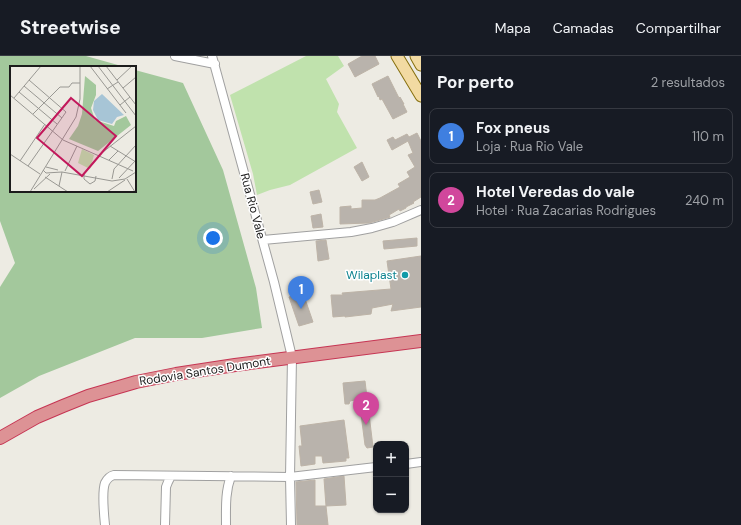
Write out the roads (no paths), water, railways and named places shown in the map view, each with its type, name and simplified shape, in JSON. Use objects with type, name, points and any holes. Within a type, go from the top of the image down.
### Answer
[{"type":"highway","name":"Rodovia Santos Dumont","points":[[0,438],[37,417],[63,406],[88,396],[136,382],[176,374],[292,357],[421,341]]},
{"type":"main road","points":[[397,56],[421,96]]},
{"type":"main road","points":[[416,56],[421,65]]},
{"type":"street","points":[[174,56],[214,60]]},
{"type":"street","name":"Rua Rio Vale","points":[[214,60],[263,240],[292,357],[290,477],[291,525]]},
{"type":"street","points":[[263,240],[365,230],[393,222],[421,210]]},
{"type":"street","points":[[409,464],[421,462]]},
{"type":"street","points":[[105,525],[104,488],[105,483],[110,476],[114,475],[290,477],[373,467]]},
{"type":"street","points":[[165,525],[166,487],[171,476]]},
{"type":"street","points":[[226,525],[226,492],[231,476]]},
{"type":"place","name":"Wilaplast","points":[[405,275]]},
{"type":"place","name":"Fox pneus","points":[[301,309]]},
{"type":"place","name":"Hotel Veredas do vale","points":[[366,425]]}]
